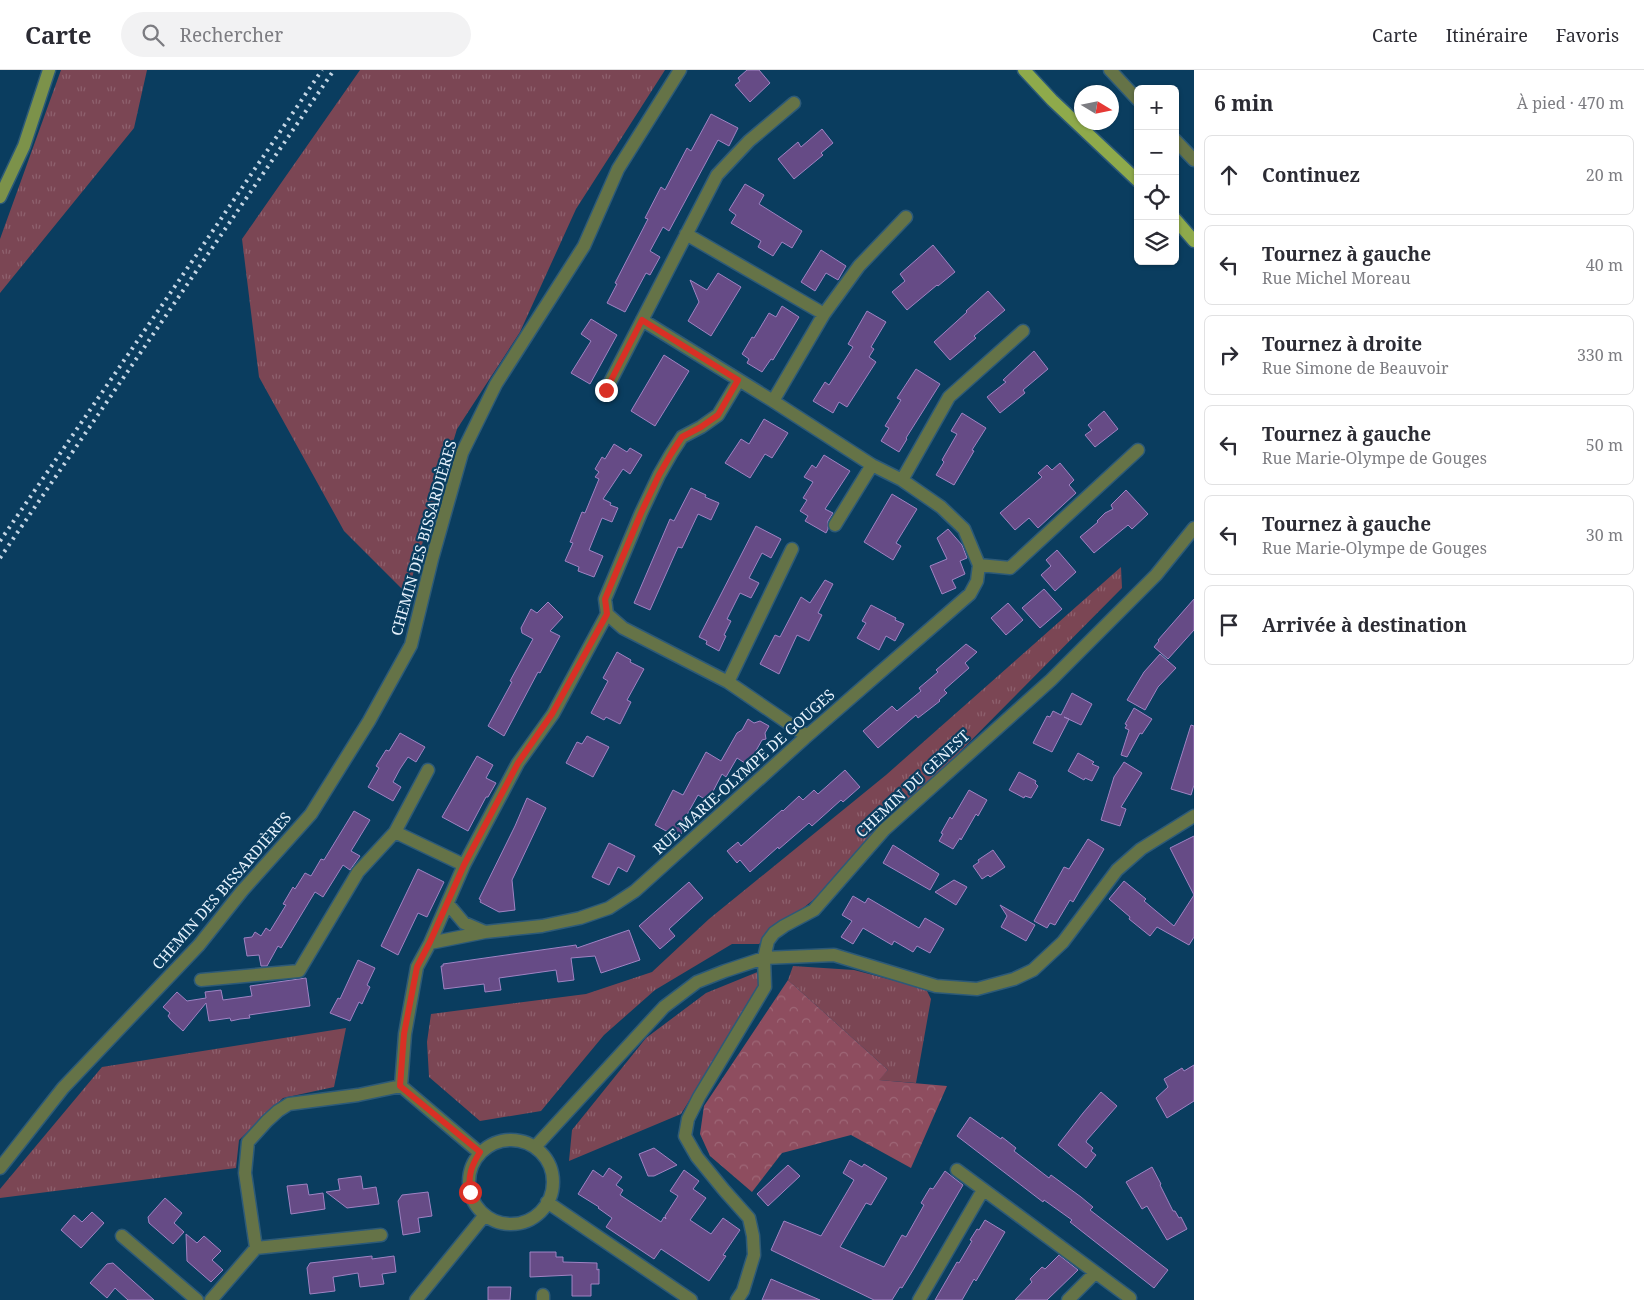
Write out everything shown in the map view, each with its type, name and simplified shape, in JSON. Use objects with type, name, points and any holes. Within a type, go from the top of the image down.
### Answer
[{"type":"main road","points":[[0,197],[24,146],[49,70]]},
{"type":"main road","points":[[1024,70],[1134,177]]},
{"type":"main road","points":[[1179,217],[1194,227]]},
{"type":"main road","points":[[1176,220],[1194,241]]},
{"type":"street","name":"CHEMIN DES BISSARDIÈRES","points":[[0,1168],[63,1088],[199,945],[242,891],[311,814],[369,721],[411,645],[432,559],[462,453],[496,384],[584,246],[618,169],[680,70]]},
{"type":"street","points":[[1110,70],[1134,96]]},
{"type":"street","points":[[606,390],[717,175],[750,141],[794,103]]},
{"type":"street","points":[[1179,144],[1194,160]]},
{"type":"street","points":[[773,401],[824,314],[859,266],[906,218]]},
{"type":"street","points":[[686,234],[824,314]]},
{"type":"street","points":[[642,320],[872,465],[902,480],[941,507],[964,529],[979,565],[1010,568],[1138,450]]},
{"type":"street","points":[[902,480],[949,397],[1023,331]]},
{"type":"street","points":[[400,1086],[404,1034],[417,967],[448,904],[464,865],[518,763],[552,714],[607,614],[605,599],[659,475],[682,437],[718,415],[738,380]]},
{"type":"street","points":[[835,525],[872,465]]},
{"type":"street","name":"CHEMIN DU GENEST","points":[[737,1300],[743,1291],[754,1255],[753,1236],[749,1218],[697,1158],[685,1136],[688,1119],[699,1097],[765,987],[764,958],[768,941],[774,933],[784,926],[814,910],[884,830],[1051,680],[1156,576],[1194,528]]},
{"type":"street","points":[[728,682],[792,549]]},
{"type":"street","name":"RUE MARIE-OLYMPE DE GOUGES","points":[[430,942],[485,932],[542,926],[580,918],[609,908],[635,891],[807,736],[970,594],[977,580],[979,565]]},
{"type":"street","points":[[607,614],[623,628],[728,682],[807,736]]},
{"type":"street","points":[[201,980],[300,971],[358,872],[396,832],[428,770]]},
{"type":"street","points":[[535,1147],[664,1007],[697,982],[764,958],[834,955],[936,986],[977,989],[1014,979],[1033,970],[1063,942],[1117,870],[1141,849],[1194,816]]},
{"type":"street","points":[[396,832],[464,865]]},
{"type":"street","points":[[448,904],[464,923],[485,932]]},
{"type":"street","points":[[400,1086],[480,1152]]},
{"type":"street","points":[[256,1248],[245,1174],[248,1142],[278,1110],[289,1104],[400,1086]]},
{"type":"street","points":[[512,1140],[524,1142],[535,1147],[544,1155],[550,1166],[553,1178],[552,1191],[540,1212],[531,1219],[519,1223],[502,1223],[485,1215],[476,1205],[470,1192],[469,1178],[472,1164],[480,1152],[495,1143],[512,1140]]},
{"type":"street","points":[[958,1170],[1130,1298]]},
{"type":"street","points":[[919,1300],[983,1190]]},
{"type":"street","points":[[547,1202],[692,1300]]},
{"type":"street","points":[[416,1300],[485,1215]]},
{"type":"street","points":[[211,1300],[256,1248],[381,1235]]},
{"type":"street","points":[[122,1236],[197,1300]]},
{"type":"street","points":[[1068,1300],[1095,1273]]},
{"type":"green space","points":[[61,70],[147,70],[134,128],[0,293],[0,239]]},
{"type":"green space","points":[[360,70],[665,70],[576,209],[520,332],[457,429],[407,594],[344,531],[259,377],[242,239]]},
{"type":"green space","points":[[1121,567],[1122,588],[813,900],[759,944],[732,944],[655,990],[604,1035],[541,1111],[480,1121],[429,1077],[427,1042],[431,1014],[586,994],[652,972],[709,919],[886,775]]},
{"type":"green space","points":[[793,966],[854,970],[926,989],[931,999],[916,1083],[878,1080],[888,1070],[788,980]]},
{"type":"green space","points":[[760,971],[761,984],[681,1114],[569,1161],[572,1130],[646,1038],[706,993]]},
{"type":"green space","points":[[788,980],[888,1070],[879,1080],[947,1086],[911,1168],[851,1135],[782,1153],[752,1192],[710,1156],[700,1134],[704,1106]]},
{"type":"green space","points":[[346,1028],[334,1087],[283,1098],[239,1140],[236,1168],[0,1198],[0,1189],[102,1067]]},
{"type":"building","points":[[747,70],[759,70],[770,83],[750,102],[735,85],[740,81],[738,78]]},
{"type":"building","points":[[711,114],[738,128],[729,146],[718,140],[669,231],[663,227],[650,251],[660,257],[650,275],[646,273],[625,312],[607,303],[617,284],[615,283],[648,219],[645,218],[661,187],[665,190],[687,148],[691,151]]},
{"type":"building","points":[[822,129],[833,143],[821,153],[823,155],[794,179],[778,159],[798,142],[801,147]]},
{"type":"building","points":[[745,184],[764,195],[759,204],[802,231],[792,248],[782,242],[773,256],[758,247],[761,241],[731,223],[736,215],[729,210]]},
{"type":"building","points":[[933,245],[955,272],[907,310],[892,292],[905,281],[900,274]]},
{"type":"building","points":[[821,250],[846,266],[838,280],[826,273],[815,291],[801,282]]},
{"type":"building","points":[[718,273],[741,287],[711,336],[688,321],[699,302],[690,280],[707,290]]},
{"type":"building","points":[[988,291],[1005,310],[974,336],[976,338],[950,360],[934,342]]},
{"type":"building","points":[[782,306],[799,317],[773,360],[771,359],[762,372],[747,363],[749,359],[742,354],[769,313],[776,317]]},
{"type":"building","points":[[867,311],[886,322],[871,347],[874,349],[869,357],[876,362],[847,407],[839,402],[833,413],[813,401],[825,382],[829,385],[853,347],[848,344]]},
{"type":"building","points":[[591,319],[617,335],[590,384],[571,373],[591,341],[581,334]]},
{"type":"building","points":[[1034,351],[1048,369],[1023,390],[1025,393],[1000,413],[987,397],[1006,382],[1003,380]]},
{"type":"building","points":[[664,355],[689,371],[655,426],[631,411]]},
{"type":"building","points":[[916,369],[940,384],[899,452],[881,441],[889,428],[885,426],[901,400],[897,398]]},
{"type":"building","points":[[1104,411],[1118,429],[1095,447],[1085,435],[1092,430],[1088,425]]},
{"type":"building","points":[[962,413],[986,428],[954,485],[936,475],[957,434],[951,431]]},
{"type":"building","points":[[764,419],[788,433],[772,458],[765,454],[750,478],[725,463],[741,439],[749,444]]},
{"type":"building","points":[[614,444],[627,452],[630,448],[642,455],[630,474],[623,469],[603,499],[611,503],[610,505],[618,508],[612,522],[602,518],[589,550],[603,556],[594,577],[578,571],[579,567],[565,561],[573,543],[570,542],[582,512],[585,513],[599,479],[595,477],[599,472],[595,469],[602,457],[605,459]]},
{"type":"building","points":[[824,455],[850,471],[825,509],[833,513],[828,521],[826,533],[805,521],[808,516],[800,511],[807,500],[803,498],[813,482],[804,477],[812,465],[816,468]]},
{"type":"building","points":[[1060,463],[1074,480],[1069,485],[1076,493],[1038,528],[1029,518],[1015,530],[1000,513],[1042,477],[1038,473],[1047,465],[1052,470]]},
{"type":"building","points":[[691,488],[719,503],[711,520],[698,514],[682,548],[678,547],[650,610],[634,603],[670,519],[674,521]]},
{"type":"building","points":[[1126,490],[1148,514],[1132,529],[1128,525],[1094,553],[1080,537],[1098,522],[1105,513],[1113,509],[1111,505]]},
{"type":"building","points":[[892,494],[917,509],[896,543],[901,546],[893,560],[864,542]]},
{"type":"building","points":[[756,526],[781,539],[771,558],[762,553],[749,578],[759,583],[751,598],[740,593],[727,619],[731,621],[719,651],[706,644],[707,641],[699,637]]},
{"type":"building","points":[[948,529],[962,545],[967,558],[960,561],[965,574],[952,580],[956,588],[942,594],[930,566],[947,559],[937,538]]},
{"type":"building","points":[[1057,550],[1076,572],[1055,591],[1041,575],[1051,566],[1046,560]]},
{"type":"building","points":[[825,580],[833,584],[818,613],[822,615],[809,641],[797,635],[779,674],[760,664],[775,635],[780,637],[801,597],[810,603]]},
{"type":"building","points":[[1044,589],[1062,609],[1040,628],[1022,608]]},
{"type":"building","points":[[1194,599],[1194,630],[1168,659],[1154,647]]},
{"type":"building","points":[[548,602],[563,617],[550,631],[560,636],[540,673],[538,672],[504,736],[488,726],[533,639],[522,633],[521,628],[531,609],[537,613]]},
{"type":"building","points":[[1008,603],[1023,620],[1006,635],[991,618]]},
{"type":"building","points":[[871,605],[904,624],[895,641],[886,636],[879,650],[857,638],[866,623],[862,621]]},
{"type":"building","points":[[966,644],[977,652],[965,663],[969,668],[944,690],[947,693],[940,701],[918,718],[916,715],[878,748],[863,731],[892,706],[897,711],[921,691],[919,688],[938,672],[936,670]]},
{"type":"building","points":[[617,652],[631,660],[630,662],[644,669],[627,700],[631,702],[620,724],[606,717],[604,720],[591,713],[608,681],[603,678]]},
{"type":"building","points":[[1160,654],[1176,668],[1158,687],[1145,710],[1127,700],[1144,672]]},
{"type":"building","points":[[1072,693],[1092,704],[1081,725],[1069,719],[1052,752],[1033,743],[1047,716],[1050,717],[1053,711],[1061,715]]},
{"type":"building","points":[[1134,708],[1152,719],[1142,734],[1140,733],[1127,757],[1121,755],[1129,730],[1125,728],[1127,725],[1125,724]]},
{"type":"building","points":[[748,719],[754,723],[760,721],[769,726],[765,733],[766,739],[762,740],[748,765],[737,758],[726,777],[722,774],[708,801],[698,795],[683,822],[687,824],[679,838],[655,825],[673,790],[683,795],[706,752],[721,761],[737,733],[742,730]]},
{"type":"building","points":[[1191,725],[1194,726],[1194,785],[1191,795],[1171,789]]},
{"type":"building","points":[[400,733],[425,747],[416,762],[408,757],[400,769],[393,782],[401,787],[393,801],[368,787],[379,768],[376,766],[386,750],[389,751]]},
{"type":"building","points":[[587,736],[609,747],[593,777],[566,763],[577,742],[582,744]]},
{"type":"building","points":[[1078,753],[1099,767],[1092,781],[1085,778],[1084,780],[1068,771]]},
{"type":"building","points":[[477,756],[493,765],[486,778],[496,783],[488,797],[486,797],[468,831],[442,817]]},
{"type":"building","points":[[1124,762],[1142,773],[1121,807],[1126,809],[1120,826],[1101,820],[1114,777]]},
{"type":"building","points":[[845,770],[860,787],[843,802],[841,800],[812,826],[809,823],[750,872],[740,860],[737,863],[727,851],[738,842],[741,846],[799,796],[803,800],[814,790],[818,794]]},
{"type":"building","points":[[1019,772],[1036,781],[1035,783],[1038,786],[1031,798],[1025,796],[1024,798],[1009,790]]},
{"type":"building","points":[[969,790],[987,800],[978,816],[976,814],[961,840],[960,838],[953,849],[939,841],[943,834],[941,833],[950,817],[952,819]]},
{"type":"building","points":[[527,798],[546,808],[512,880],[515,910],[499,912],[480,902],[481,900],[479,899]]},
{"type":"building","points":[[354,811],[370,820],[351,851],[360,856],[350,870],[343,865],[323,897],[315,892],[281,948],[278,946],[267,966],[261,966],[259,955],[247,956],[244,938],[252,937],[255,932],[261,936],[266,928],[270,931],[286,905],[283,904],[293,887],[295,889],[305,873],[311,876],[321,859],[324,860]]},
{"type":"building","points":[[1194,836],[1194,895],[1170,848]]},
{"type":"building","points":[[1088,839],[1104,849],[1073,902],[1070,900],[1055,925],[1050,923],[1047,928],[1034,921],[1064,867],[1069,869]]},
{"type":"building","points":[[609,843],[635,856],[627,872],[618,867],[609,885],[592,877]]},
{"type":"building","points":[[893,845],[939,874],[930,890],[883,863]]},
{"type":"building","points":[[993,850],[1005,867],[990,877],[988,875],[982,879],[973,866],[979,862],[978,860]]},
{"type":"building","points":[[418,869],[444,882],[427,917],[418,913],[398,955],[381,946]]},
{"type":"building","points":[[954,880],[967,887],[956,905],[935,892]]},
{"type":"building","points":[[1124,881],[1174,926],[1194,895],[1194,937],[1189,945],[1157,927],[1150,936],[1109,899]]},
{"type":"building","points":[[689,882],[703,898],[669,929],[675,936],[660,949],[639,926]]},
{"type":"building","points":[[853,896],[865,903],[868,898],[919,928],[925,918],[944,929],[930,953],[917,946],[913,952],[894,941],[892,945],[863,928],[853,944],[841,937],[852,921],[842,915]]},
{"type":"building","points":[[1000,905],[1035,925],[1026,941],[1001,927],[1007,916]]},
{"type":"building","points":[[629,930],[640,960],[601,973],[595,956],[571,958],[574,980],[558,982],[556,970],[499,978],[501,990],[485,992],[484,984],[444,989],[441,966],[443,964],[576,945],[577,948]]},
{"type":"building","points":[[358,960],[375,968],[367,985],[370,987],[362,1004],[359,1002],[350,1021],[330,1013],[338,998],[340,999]]},
{"type":"building","points":[[306,978],[310,1006],[249,1015],[250,1018],[231,1021],[230,1018],[209,1021],[206,1003],[183,1031],[171,1020],[168,1016],[170,1013],[163,1007],[177,992],[187,1001],[206,998],[205,992],[221,990],[223,1000],[252,996],[250,986]]},
{"type":"building","points":[[1194,1065],[1194,1101],[1167,1118],[1156,1098],[1168,1087],[1164,1079],[1182,1068],[1184,1071]]},
{"type":"building","points":[[1101,1092],[1117,1106],[1086,1142],[1093,1148],[1091,1151],[1096,1155],[1086,1168],[1058,1145]]},
{"type":"building","points":[[970,1117],[1001,1139],[1002,1137],[1016,1148],[1014,1151],[1049,1178],[1051,1175],[1081,1197],[1093,1207],[1090,1210],[1168,1270],[1154,1288],[1070,1222],[1072,1220],[1044,1200],[1043,1202],[957,1136]]},
{"type":"building","points":[[654,1148],[677,1165],[654,1176],[648,1176],[639,1154]]},
{"type":"building","points":[[850,1160],[862,1167],[864,1164],[887,1178],[871,1205],[866,1203],[840,1247],[884,1267],[902,1235],[906,1237],[924,1205],[921,1203],[930,1188],[933,1189],[945,1171],[963,1185],[902,1288],[900,1287],[892,1300],[874,1300],[771,1250],[784,1221],[821,1236],[854,1180],[843,1173]]},
{"type":"building","points":[[788,1165],[800,1176],[768,1206],[757,1194]]},
{"type":"building","points":[[1152,1167],[1173,1211],[1175,1211],[1179,1218],[1181,1217],[1187,1229],[1167,1240],[1147,1206],[1142,1209],[1126,1182]]},
{"type":"building","points":[[609,1168],[622,1177],[616,1185],[623,1190],[620,1195],[661,1222],[664,1217],[666,1219],[665,1216],[678,1196],[670,1191],[684,1170],[699,1181],[693,1189],[706,1198],[690,1220],[711,1234],[723,1218],[740,1230],[723,1255],[726,1256],[709,1281],[661,1249],[654,1259],[606,1227],[612,1218],[578,1194],[593,1170],[603,1177]]},
{"type":"building","points":[[361,1176],[363,1189],[376,1187],[379,1204],[347,1208],[326,1192],[340,1190],[338,1179]]},
{"type":"building","points":[[307,1184],[309,1195],[323,1193],[325,1209],[291,1214],[287,1186]]},
{"type":"building","points":[[428,1192],[432,1216],[418,1218],[420,1232],[403,1235],[398,1201],[402,1195]]},
{"type":"building","points":[[165,1198],[182,1213],[174,1223],[184,1232],[173,1244],[149,1223],[148,1217]]},
{"type":"building","points":[[92,1212],[104,1223],[81,1248],[61,1230],[74,1215],[82,1222]]},
{"type":"building","points":[[985,1220],[1005,1232],[976,1281],[974,1279],[962,1300],[935,1300],[957,1262],[959,1263],[972,1241],[970,1240]]},
{"type":"building","points":[[186,1234],[197,1243],[204,1236],[221,1251],[212,1260],[223,1270],[211,1282],[187,1261]]},
{"type":"building","points":[[530,1252],[556,1252],[556,1257],[563,1257],[563,1262],[597,1263],[599,1284],[591,1284],[591,1296],[572,1296],[572,1275],[530,1277]]},
{"type":"building","points":[[1059,1255],[1078,1270],[1047,1300],[1015,1300],[1032,1282],[1030,1279],[1042,1267],[1045,1269]]},
{"type":"building","points":[[372,1256],[372,1259],[394,1256],[396,1272],[382,1274],[384,1284],[360,1287],[358,1273],[333,1277],[335,1291],[310,1294],[307,1268],[310,1263]]},
{"type":"building","points":[[113,1263],[154,1300],[128,1300],[115,1288],[107,1298],[90,1283],[107,1264]]},
{"type":"building","points":[[771,1279],[820,1300],[762,1300]]},
{"type":"building","points":[[488,1287],[511,1287],[510,1300],[488,1300]]},
{"type":"railway","points":[[0,541],[322,70]]},
{"type":"railway","points":[[0,558],[334,70]]},
{"type":"route","points":[[470,1192],[469,1178],[472,1164],[480,1152],[400,1086],[404,1034],[417,967],[448,904],[464,865],[518,763],[552,714],[607,614],[605,599],[659,475],[682,437],[718,415],[738,380],[642,320],[606,390]]}]
